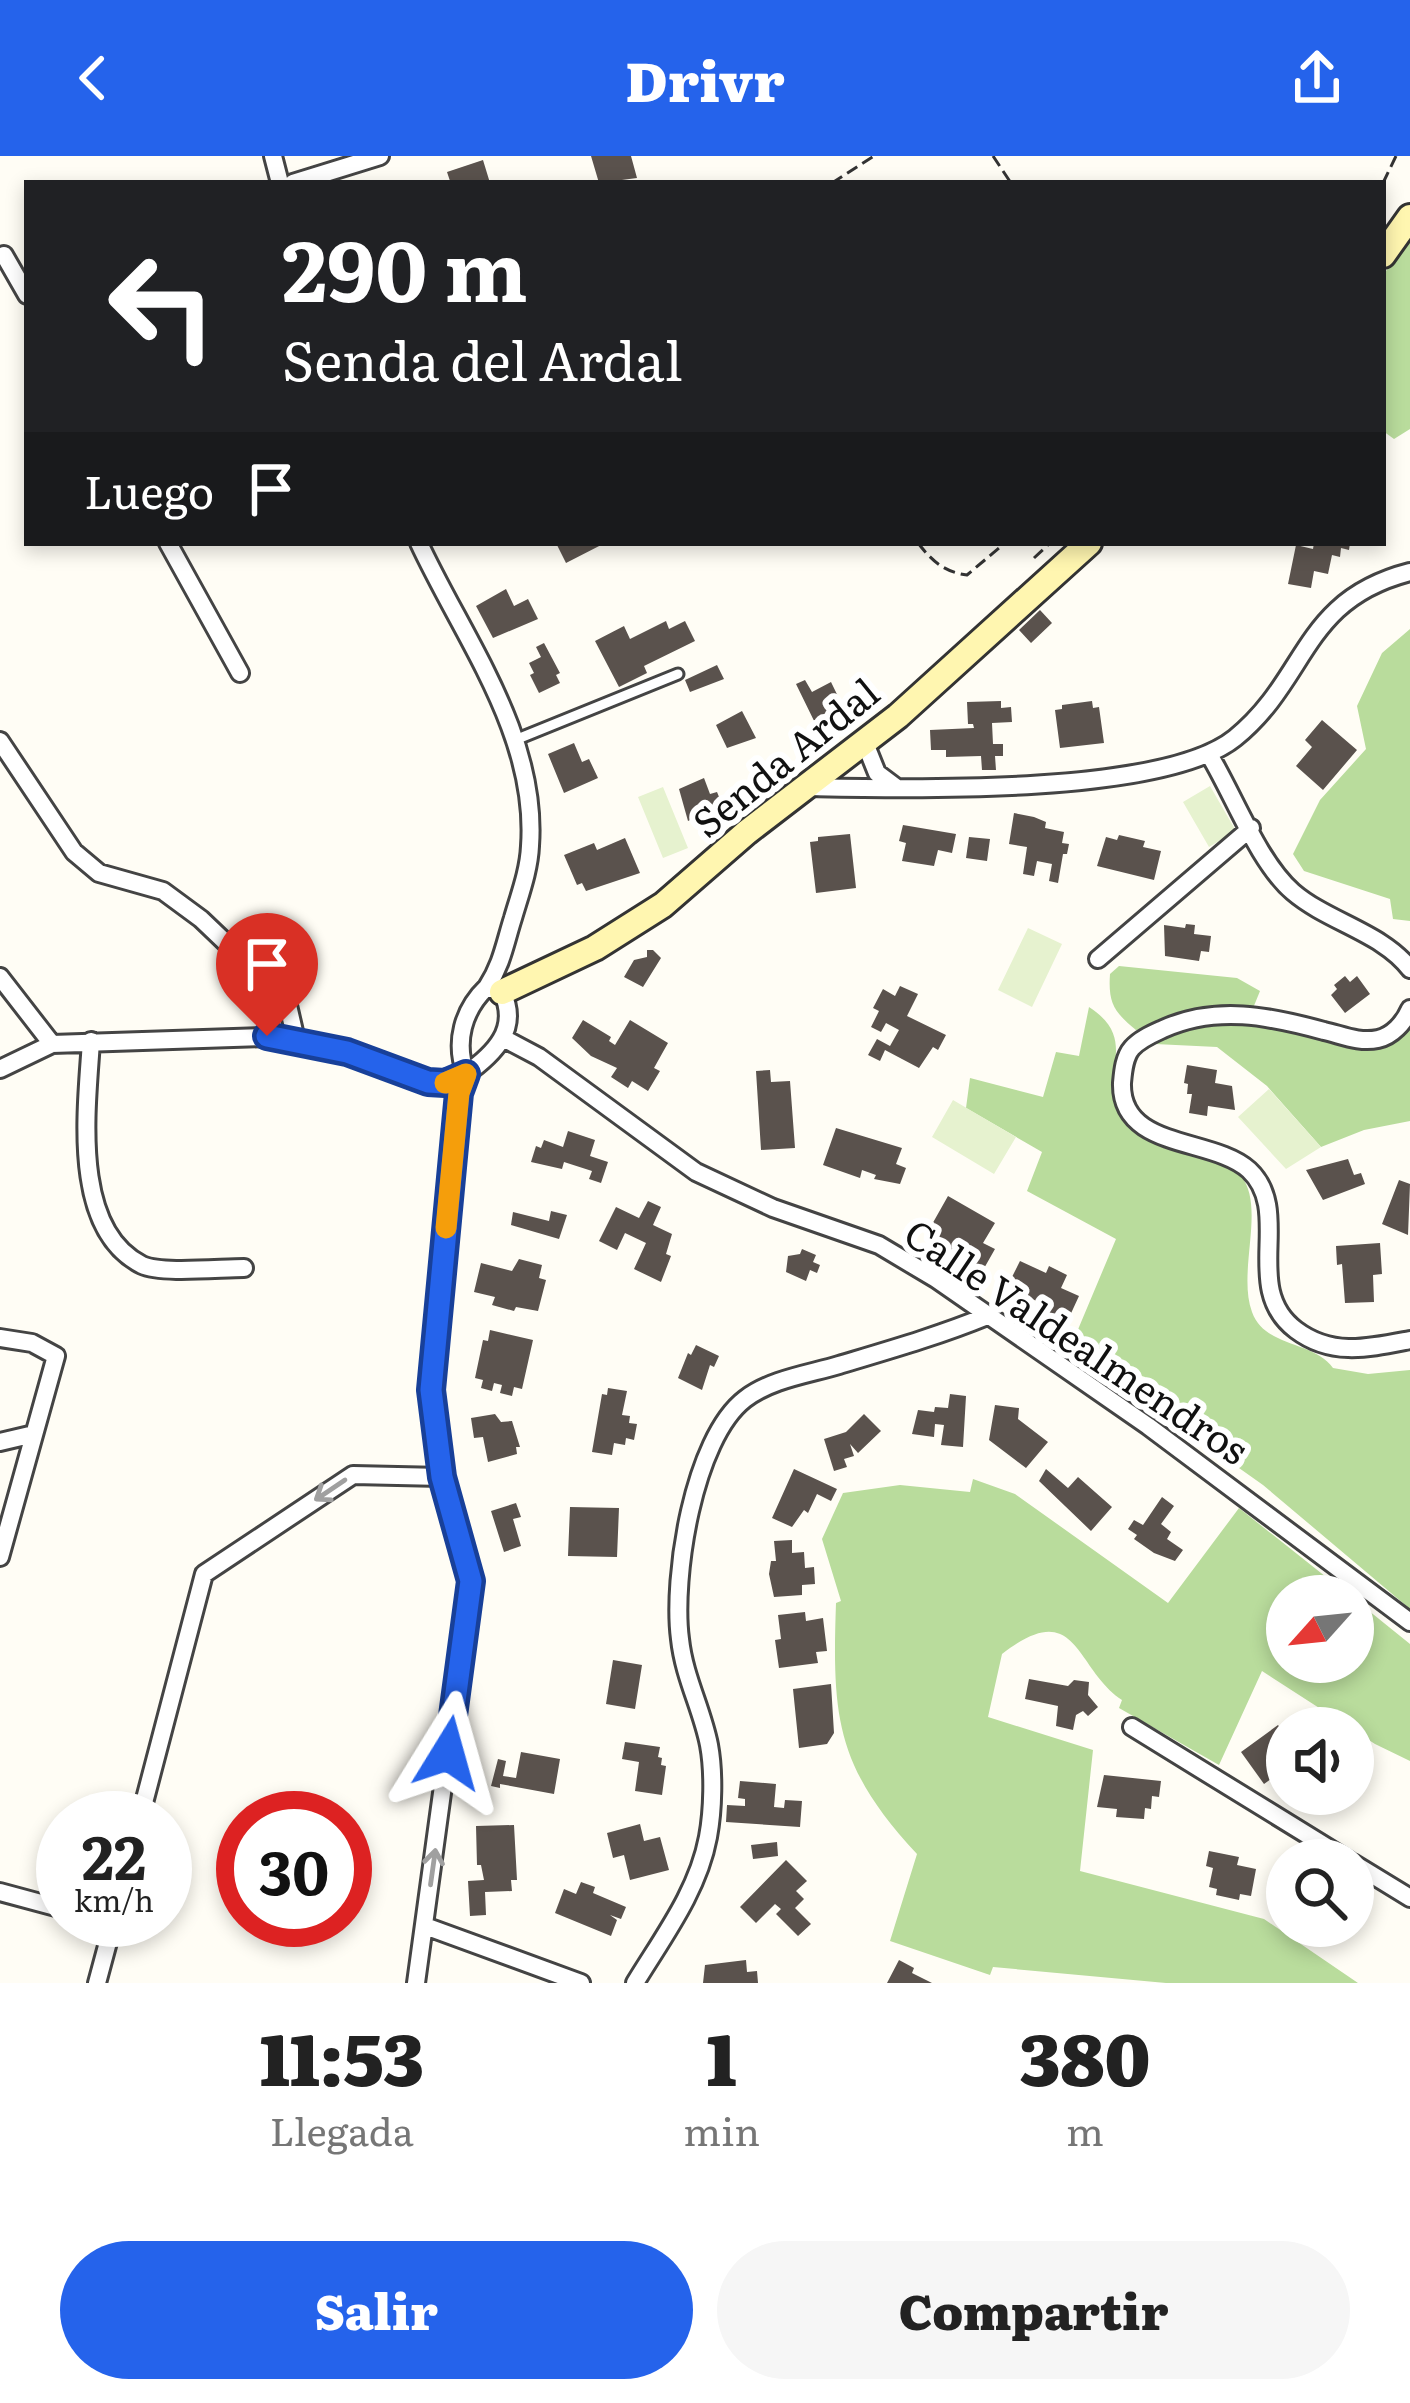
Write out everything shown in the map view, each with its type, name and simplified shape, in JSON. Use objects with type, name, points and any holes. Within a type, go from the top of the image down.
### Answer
[{"type":"main road","points":[[1386,251],[1410,217]]},
{"type":"main road","name":"Senda Ardal","points":[[495,990],[628,930],[865,743],[1086,546]]},
{"type":"street","points":[[303,180],[380,156]]},
{"type":"street","points":[[4,255],[24,291]]},
{"type":"street","points":[[170,546],[240,674]]},
{"type":"street","points":[[0,1069],[52,1044],[267,1036],[347,1052],[428,1082],[445,1083],[466,1074],[496,1050],[507,1011],[495,990],[531,843],[515,740],[500,700],[421,546]]},
{"type":"street","points":[[810,787],[1002,786],[1121,775],[1210,756],[1238,736],[1263,709],[1335,608],[1377,580],[1410,572]]},
{"type":"street","points":[[0,741],[74,852],[99,873],[163,891],[201,919],[287,1001],[296,1040]]},
{"type":"street","points":[[865,743],[877,773],[897,789]]},
{"type":"street","points":[[1210,756],[1290,890],[1396,955],[1410,969]]},
{"type":"street","points":[[1098,958],[1251,828]]},
{"type":"street","points":[[0,977],[52,1044]]},
{"type":"street","points":[[416,1983],[471,1581],[442,1477],[431,1390],[459,1093],[466,1074],[459,1055],[460,1038],[473,1000],[495,990]]},
{"type":"street","points":[[1410,1010],[1382,1039],[1357,1041],[1260,1016],[1220,1013],[1182,1020],[1131,1048],[1122,1088],[1137,1122],[1252,1172],[1268,1205],[1272,1303],[1287,1323],[1307,1339],[1336,1349],[1410,1340]]},
{"type":"street","name":"Calle Valdealmendros","points":[[503,1038],[539,1057],[696,1172],[772,1208],[879,1245],[1165,1439],[1410,1622]]},
{"type":"street","points":[[91,1041],[84,1144],[98,1213],[115,1246],[146,1268],[244,1268]]},
{"type":"street","points":[[635,1983],[688,1896],[708,1837],[709,1746],[689,1687],[679,1636],[680,1574],[699,1482],[718,1433],[731,1412],[758,1390],[940,1336],[987,1316]]},
{"type":"street","points":[[0,1338],[32,1343],[56,1356],[0,1557]]},
{"type":"street","points":[[0,1442],[34,1434]]},
{"type":"street","points":[[147,1791],[204,1574],[353,1475],[442,1477]]},
{"type":"street","points":[[1132,1727],[1313,1839]]},
{"type":"street","points":[[1374,1876],[1410,1898]]},
{"type":"street","points":[[0,1892],[36,1902]]},
{"type":"street","points":[[425,1926],[581,1983]]},
{"type":"street","points":[[97,1983],[107,1947]]},
{"type":"lane","points":[[515,740],[678,674]]},
{"type":"path","points":[[837,180],[874,156]]},
{"type":"path","points":[[920,546],[932,561],[952,573],[967,575],[1001,546]]},
{"type":"path","points":[[1034,558],[1047,546]]},
{"type":"green space","points":[[1410,239],[1410,429],[1394,439],[1386,433],[1386,271]]},
{"type":"green space","points":[[1410,629],[1410,921],[1393,919],[1390,899],[1304,871],[1293,854],[1320,800],[1366,749],[1357,706],[1382,653]]},
{"type":"green space","points":[[1210,786],[1236,831],[1209,847],[1183,802]]},
{"type":"green space","points":[[663,787],[688,848],[663,858],[638,797]]},
{"type":"green space","points":[[1028,928],[1062,944],[1032,1007],[998,990]]},
{"type":"green space","points":[[1119,966],[1237,978],[1260,991],[1247,1023],[1352,1046],[1386,1044],[1410,1028],[1410,1121],[1364,1130],[1321,1147],[1267,1086],[1217,1047],[1155,1044],[1150,1028],[1136,1030],[1128,1024],[1110,992],[1110,974]]},
{"type":"green space","points":[[1089,1007],[1113,1033],[1113,1090],[1124,1122],[1148,1139],[1216,1160],[1241,1176],[1248,1189],[1252,1222],[1248,1296],[1258,1324],[1325,1359],[1333,1368],[1368,1374],[1410,1370],[1410,1609],[1263,1485],[1150,1405],[1155,1395],[1145,1377],[1108,1365],[1100,1351],[1074,1339],[1116,1239],[1027,1191],[1042,1152],[966,1108],[970,1078],[1043,1097],[1056,1052],[1079,1056]]},
{"type":"green space","points":[[1269,1089],[1321,1147],[1286,1169],[1238,1117]]},
{"type":"green space","points":[[953,1100],[1016,1137],[994,1174],[932,1137]]},
{"type":"green space","points":[[973,1479],[1015,1494],[1168,1603],[1239,1508],[1324,1575],[1266,1575],[1266,1674],[1262,1671],[1219,1765],[1119,1708],[1122,1700],[1061,1634],[1046,1632],[1027,1638],[1002,1654],[988,1717],[1093,1750],[1080,1871],[1264,1919],[1266,1947],[1305,1947],[1358,1983],[1166,1983],[993,1967],[990,1975],[890,1941],[917,1854],[870,1794],[845,1739],[836,1678],[836,1603],[841,1601],[822,1539],[843,1493],[900,1485],[970,1492]]},
{"type":"green space","points":[[1374,1615],[1410,1644],[1410,1761],[1374,1743],[1374,1707],[1318,1707],[1281,1683],[1374,1683]]},
{"type":"building","points":[[591,156],[631,156],[637,178],[598,180]]},
{"type":"building","points":[[483,160],[489,180],[450,180],[447,172]]},
{"type":"building","points":[[558,546],[599,546],[566,563]]},
{"type":"building","points":[[1296,546],[1350,546],[1349,550],[1341,548],[1340,557],[1332,555],[1328,574],[1314,571],[1311,588],[1288,584]]},
{"type":"building","points":[[506,589],[514,606],[528,599],[538,619],[493,638],[476,606]]},
{"type":"building","points":[[1040,610],[1052,623],[1031,643],[1019,630]]},
{"type":"building","points":[[666,621],[669,629],[685,621],[695,641],[644,666],[647,673],[619,687],[595,641],[624,626],[630,639]]},
{"type":"building","points":[[544,643],[560,673],[556,675],[560,683],[539,693],[529,663],[541,657],[536,647]]},
{"type":"building","points":[[717,665],[724,679],[690,692],[685,680]]},
{"type":"building","points":[[805,680],[812,692],[831,682],[848,717],[819,731],[796,684]]},
{"type":"building","points":[[1001,701],[1001,708],[1011,707],[1012,722],[992,723],[993,744],[1003,744],[1003,756],[995,756],[996,770],[982,770],[981,756],[946,757],[946,750],[931,750],[930,730],[974,728],[968,724],[967,702]]},
{"type":"building","points":[[1092,701],[1093,708],[1099,707],[1104,743],[1060,748],[1055,710]]},
{"type":"building","points":[[742,711],[756,738],[727,748],[716,725]]},
{"type":"building","points":[[1322,720],[1357,750],[1323,790],[1296,766],[1312,747],[1305,740]]},
{"type":"building","points":[[574,743],[582,762],[589,759],[598,778],[564,793],[548,754]]},
{"type":"building","points":[[704,778],[710,794],[717,792],[726,814],[710,821],[708,816],[699,816],[688,821],[679,789]]},
{"type":"building","points":[[1014,813],[1064,832],[1062,843],[1069,844],[1058,883],[1049,881],[1052,864],[1037,861],[1034,876],[1023,874],[1027,847],[1009,844]]},
{"type":"building","points":[[903,825],[956,834],[952,853],[938,850],[934,866],[902,861]]},
{"type":"building","points":[[850,834],[856,888],[816,893],[810,842]]},
{"type":"building","points":[[1119,835],[1145,841],[1143,847],[1161,851],[1154,880],[1097,866],[1106,837],[1117,840]]},
{"type":"building","points":[[969,837],[990,839],[987,861],[966,858]]},
{"type":"building","points":[[625,838],[640,873],[586,891],[582,883],[577,885],[564,855],[594,843],[597,850]]},
{"type":"building","points":[[1164,925],[1185,928],[1195,925],[1194,934],[1211,936],[1209,952],[1201,951],[1199,961],[1165,956]]},
{"type":"building","points":[[647,950],[661,958],[643,987],[624,977],[634,960],[647,957]]},
{"type":"building","points":[[1345,976],[1350,982],[1357,976],[1370,994],[1345,1013],[1331,995]]},
{"type":"building","points":[[900,986],[918,994],[907,1016],[946,1035],[919,1068],[885,1050],[880,1061],[868,1055],[877,1039],[890,1046],[899,1030],[886,1023],[881,1032],[871,1027],[879,1011],[873,1008],[883,989],[895,996]]},
{"type":"building","points":[[583,1020],[611,1037],[615,1045],[630,1020],[668,1043],[648,1091],[632,1081],[628,1088],[611,1077],[617,1068],[591,1056],[572,1038]]},
{"type":"building","points":[[1187,1065],[1217,1070],[1215,1083],[1232,1086],[1235,1110],[1208,1106],[1207,1116],[1189,1113],[1192,1094],[1187,1094],[1184,1083]]},
{"type":"building","points":[[770,1070],[771,1082],[790,1081],[795,1148],[761,1150],[756,1071]]},
{"type":"building","points":[[836,1128],[902,1148],[896,1164],[906,1168],[900,1184],[874,1179],[876,1175],[862,1170],[860,1178],[823,1165]]},
{"type":"building","points":[[568,1131],[595,1140],[590,1156],[608,1162],[601,1183],[589,1179],[592,1171],[564,1162],[562,1169],[531,1162],[536,1146],[541,1148],[544,1140],[563,1147]]},
{"type":"building","points":[[1348,1159],[1354,1175],[1361,1173],[1365,1184],[1323,1200],[1306,1170]]},
{"type":"building","points":[[1399,1180],[1410,1184],[1408,1235],[1382,1224]]},
{"type":"building","points":[[948,1196],[995,1223],[983,1243],[995,1249],[974,1286],[953,1274],[963,1257],[926,1235]]},
{"type":"building","points":[[648,1201],[661,1207],[653,1225],[672,1234],[666,1254],[671,1256],[661,1282],[634,1269],[646,1243],[625,1233],[617,1250],[599,1241],[616,1207],[639,1218]]},
{"type":"building","points":[[551,1211],[567,1215],[559,1239],[511,1225],[513,1212],[549,1221]]},
{"type":"building","points":[[1380,1243],[1382,1274],[1373,1275],[1374,1302],[1345,1303],[1336,1246]]},
{"type":"building","points":[[802,1249],[816,1255],[813,1262],[820,1265],[817,1273],[810,1270],[806,1281],[786,1272],[788,1256]]},
{"type":"building","points":[[519,1259],[542,1265],[539,1278],[546,1280],[538,1311],[492,1305],[495,1297],[474,1292],[481,1263],[512,1271]]},
{"type":"building","points":[[1020,1261],[1046,1273],[1049,1266],[1067,1275],[1061,1288],[1079,1296],[1067,1322],[1049,1314],[1051,1308],[1007,1287]]},
{"type":"building","points":[[490,1330],[533,1340],[522,1389],[514,1387],[512,1396],[500,1393],[502,1385],[494,1383],[492,1391],[481,1388],[483,1380],[475,1378],[483,1340],[488,1341]]},
{"type":"building","points":[[696,1345],[719,1356],[714,1367],[710,1365],[702,1390],[678,1378]]},
{"type":"building","points":[[608,1388],[627,1391],[622,1415],[637,1424],[634,1440],[626,1438],[625,1445],[614,1443],[612,1455],[592,1452],[602,1394],[607,1395]]},
{"type":"building","points":[[950,1394],[966,1396],[963,1447],[941,1445],[944,1425],[935,1424],[934,1437],[912,1434],[918,1410],[948,1408]]},
{"type":"building","points":[[995,1405],[1019,1408],[1018,1419],[1048,1442],[1026,1468],[989,1440]]},
{"type":"building","points":[[495,1414],[501,1422],[512,1421],[520,1447],[516,1447],[517,1454],[488,1462],[483,1437],[474,1438],[471,1418]]},
{"type":"building","points":[[864,1414],[881,1431],[858,1453],[850,1444],[854,1456],[844,1459],[847,1467],[834,1471],[824,1439],[846,1432]]},
{"type":"building","points":[[794,1469],[837,1489],[831,1501],[817,1494],[808,1513],[804,1510],[792,1527],[772,1518]]},
{"type":"building","points":[[1046,1469],[1068,1488],[1078,1477],[1112,1507],[1091,1531],[1039,1481]]},
{"type":"building","points":[[1162,1497],[1174,1506],[1161,1524],[1171,1532],[1167,1539],[1183,1550],[1175,1561],[1154,1553],[1128,1529],[1134,1520],[1143,1525]]},
{"type":"building","points":[[516,1503],[521,1517],[513,1519],[521,1546],[504,1552],[491,1511]]},
{"type":"building","points":[[570,1507],[619,1508],[617,1557],[568,1556]]},
{"type":"building","points":[[792,1540],[792,1553],[804,1552],[805,1568],[814,1567],[815,1584],[802,1585],[802,1595],[774,1597],[769,1574],[771,1561],[776,1561],[774,1541]]},
{"type":"building","points":[[805,1612],[806,1621],[823,1618],[827,1651],[816,1652],[818,1663],[779,1668],[778,1615]]},
{"type":"building","points":[[613,1660],[642,1665],[635,1709],[606,1704]]},
{"type":"building","points":[[1029,1679],[1068,1686],[1074,1680],[1089,1682],[1088,1695],[1098,1707],[1088,1716],[1083,1711],[1076,1715],[1073,1730],[1056,1726],[1058,1706],[1025,1699]]},
{"type":"building","points":[[831,1684],[834,1733],[827,1744],[799,1748],[793,1689]]},
{"type":"building","points":[[1266,1734],[1266,1783],[1264,1784],[1241,1752]]},
{"type":"building","points":[[625,1742],[660,1747],[658,1757],[666,1766],[662,1795],[635,1791],[639,1762],[622,1759]]},
{"type":"building","points":[[521,1752],[560,1759],[554,1794],[491,1786],[498,1759],[506,1761],[503,1776],[516,1778]]},
{"type":"building","points":[[1104,1775],[1161,1781],[1159,1797],[1152,1796],[1144,1819],[1116,1817],[1117,1809],[1097,1807]]},
{"type":"building","points":[[740,1781],[776,1784],[774,1807],[784,1808],[785,1800],[802,1801],[800,1827],[726,1822],[727,1805],[745,1806],[745,1799],[738,1798]]},
{"type":"building","points":[[640,1824],[644,1841],[660,1837],[669,1870],[630,1880],[624,1855],[613,1858],[607,1833]]},
{"type":"building","points":[[514,1825],[517,1880],[511,1880],[512,1891],[485,1892],[486,1915],[470,1916],[468,1881],[484,1880],[481,1865],[477,1865],[476,1826]]},
{"type":"building","points":[[777,1842],[778,1856],[753,1859],[751,1845]]},
{"type":"building","points":[[1209,1851],[1239,1857],[1237,1865],[1256,1869],[1251,1896],[1240,1894],[1239,1900],[1216,1895],[1217,1889],[1209,1887],[1213,1868],[1206,1866]]},
{"type":"building","points":[[786,1860],[807,1881],[796,1891],[804,1899],[795,1908],[811,1924],[798,1936],[776,1914],[781,1909],[775,1904],[756,1923],[740,1907]]},
{"type":"building","points":[[581,1882],[595,1887],[593,1893],[626,1907],[621,1919],[610,1915],[617,1920],[611,1936],[555,1913],[564,1889],[576,1894]]},
{"type":"building","points":[[746,1960],[747,1972],[757,1971],[758,1983],[703,1983],[705,1965]]},
{"type":"building","points":[[899,1960],[914,1968],[912,1973],[932,1983],[887,1983]]},
{"type":"slow traffic","points":[[445,1083],[466,1074],[459,1093],[446,1228]]},
{"type":"route","points":[[267,1036],[347,1052],[428,1082],[445,1083],[466,1074],[459,1093],[431,1390],[442,1477],[471,1581],[448,1753]]}]
